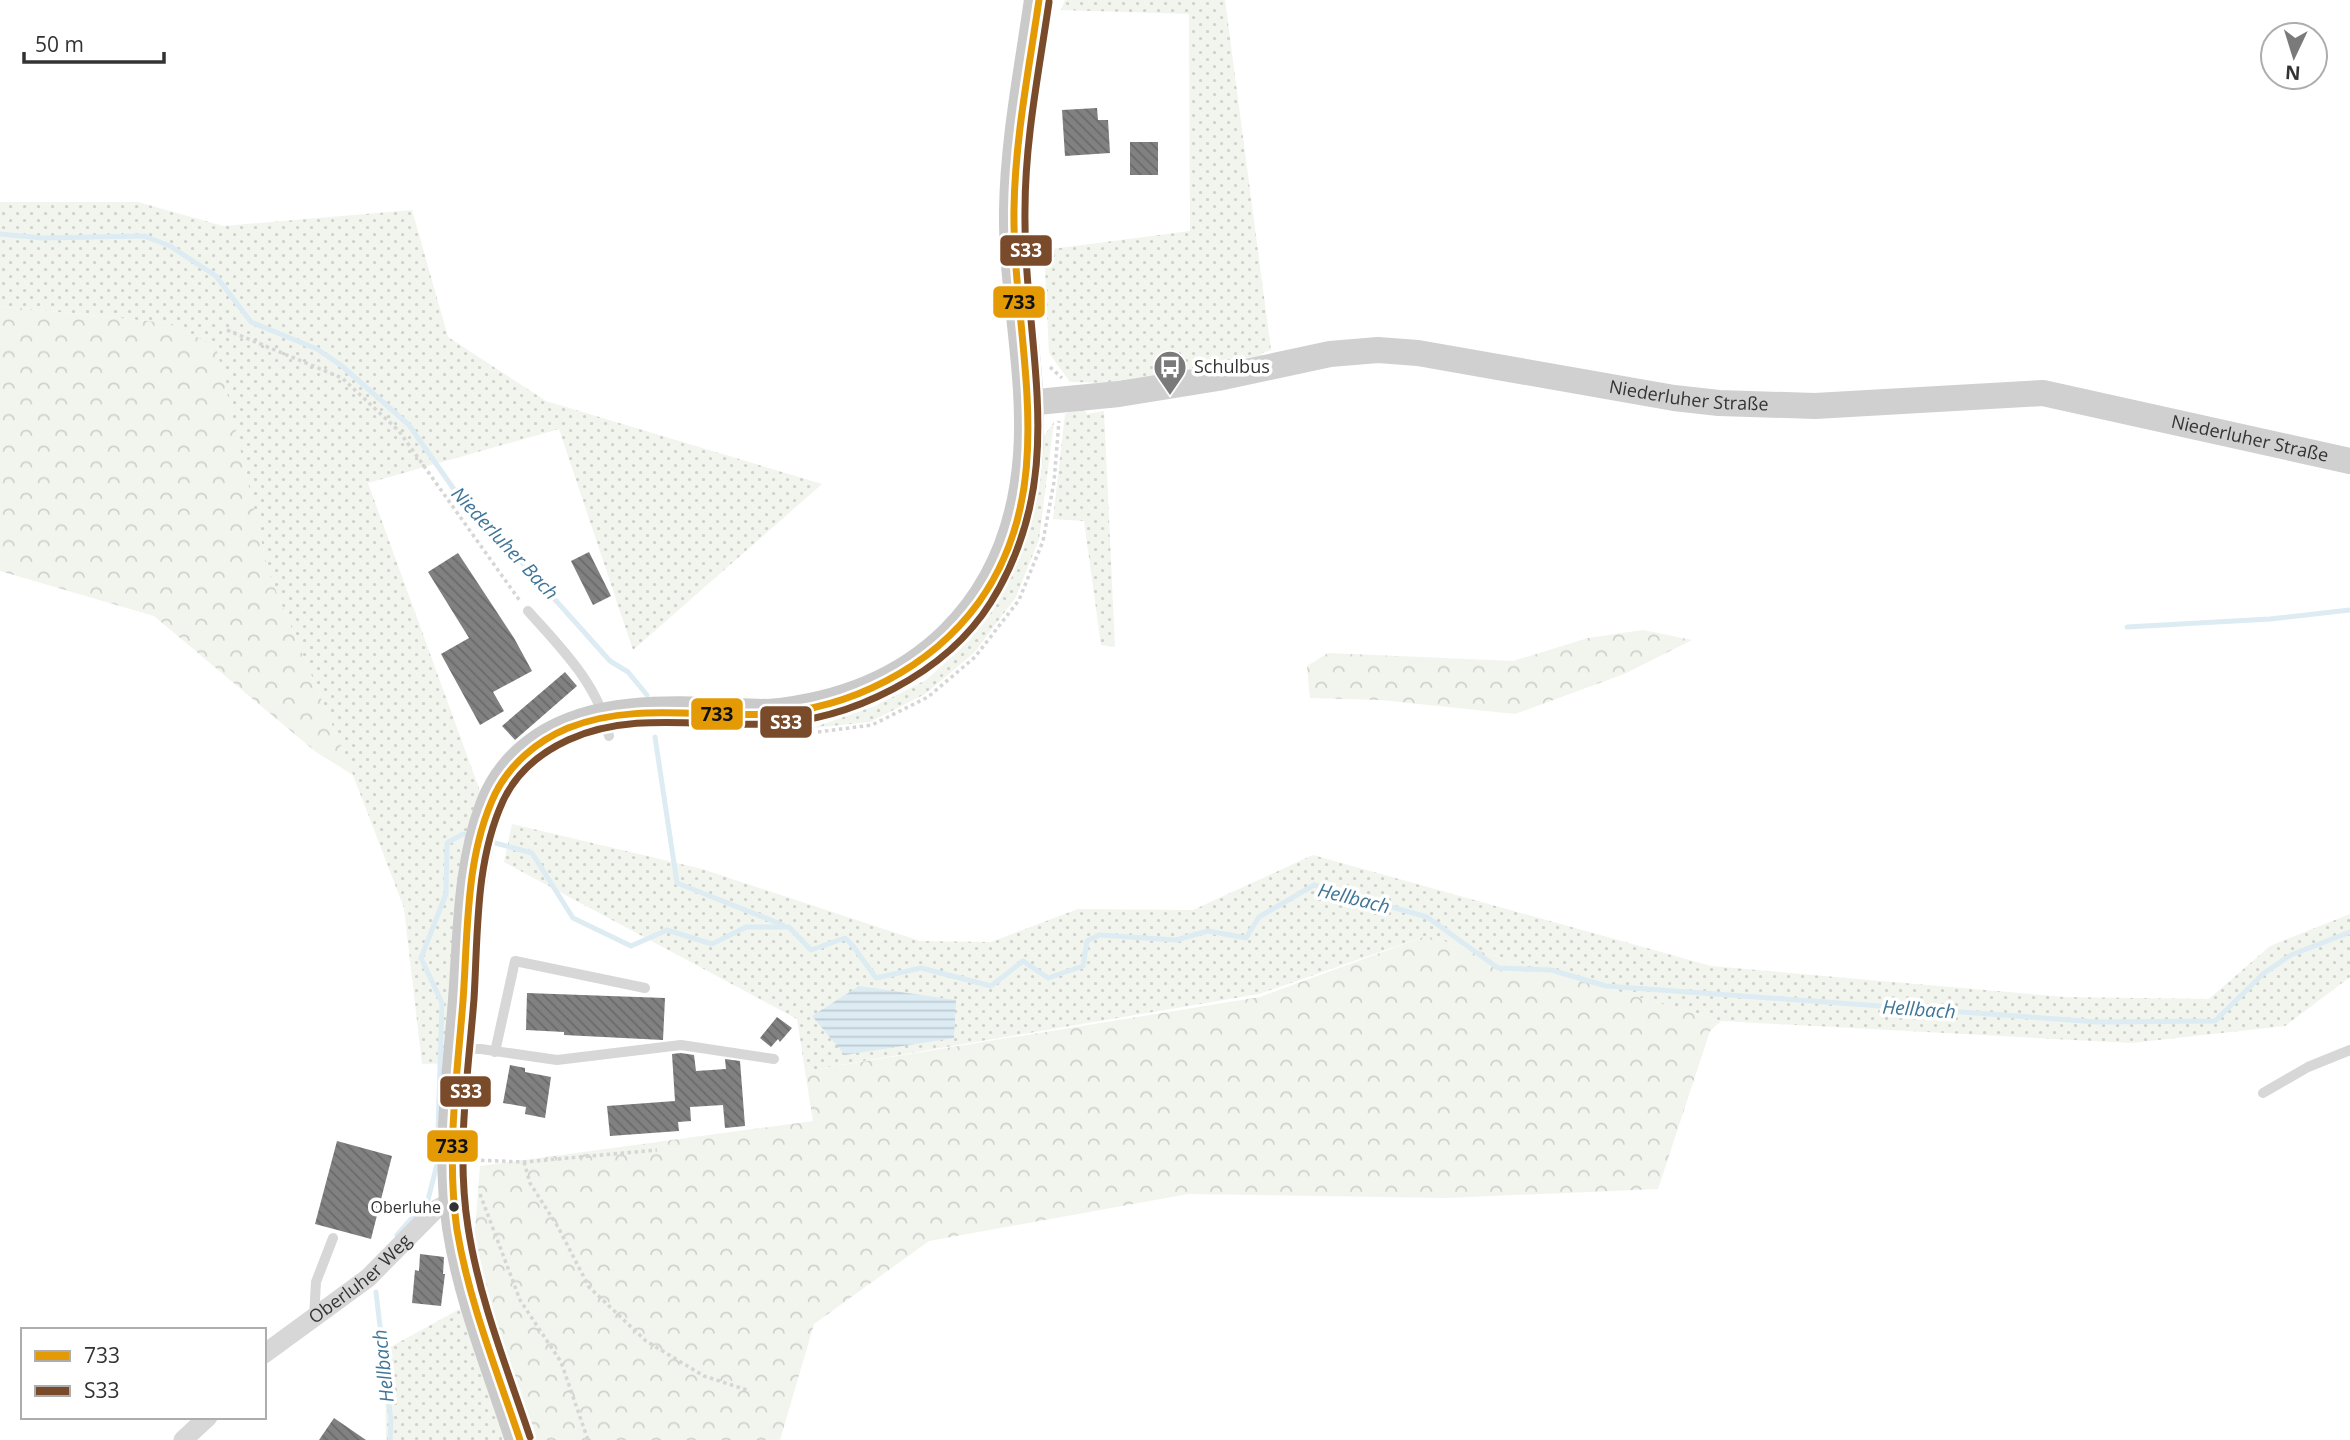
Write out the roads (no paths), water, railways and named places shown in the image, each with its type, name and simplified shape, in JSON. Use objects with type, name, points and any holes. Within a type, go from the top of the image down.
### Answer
[{"type":"main road","points":[[520,1440],[470,1286],[461,1247],[467,1197],[452,1140],[469,909],[481,835],[499,785],[511,768],[527,753],[564,729],[670,713],[769,715],[841,701],[893,680],[938,649],[960,629],[1003,559],[1016,522],[1025,483],[1028,453],[1027,403],[1014,212],[1019,139],[1039,0]]},
{"type":"street","name":"Niederluher Straße","points":[[1027,403],[1119,394],[1218,378],[1330,354],[1378,350],[1418,353],[1662,397],[1719,404],[1815,407],[2043,393],[2350,461]]},
{"type":"street","name":"Oberluher Weg","points":[[266,1353],[368,1278],[435,1210],[467,1197]]},
{"type":"street","points":[[183,1440],[206,1419]]},
{"type":"lane","points":[[528,611],[576,666],[615,722]]},
{"type":"lane","points":[[495,1052],[515,961],[645,988]]},
{"type":"lane","points":[[459,1048],[557,1060],[681,1045],[775,1059]]},
{"type":"lane","points":[[2263,1093],[2308,1067],[2350,1050]]},
{"type":"lane","points":[[314,1318],[316,1282],[332,1238]]},
{"type":"waterway","name":"Niederluher Bach","points":[[0,234],[42,238],[144,236],[170,246],[216,276],[251,322],[317,349],[342,366],[409,425],[460,498],[490,527],[610,661],[628,672],[647,695]]},
{"type":"waterway","points":[[2127,627],[2270,619],[2350,610]]},
{"type":"waterway","name":"Niederluher Bach","points":[[655,737],[677,883],[783,925]]},
{"type":"waterway","name":"Hellbach","points":[[397,1235],[428,1200],[437,1164],[442,1003],[421,958],[446,894],[447,843],[463,834],[472,837]]},
{"type":"waterway","name":"Hellbach","points":[[488,841],[532,853],[573,918],[631,946],[667,930],[712,944],[746,927],[789,927],[811,950],[845,938],[876,978],[921,968],[991,986],[1023,961],[1048,978],[1083,966],[1087,941],[1099,935],[1176,940],[1208,931],[1246,938],[1259,917],[1314,885],[1427,917],[1498,968],[1551,970],[1606,986],[2098,1022],[2215,1021],[2264,973],[2291,955],[2350,932]]},
{"type":"waterway","name":"Hellbach","points":[[376,1292],[391,1421],[390,1440]]},
{"type":"place","name":"Schulbus","points":[[1170,397]]},
{"type":"place","name":"Oberluhe","points":[[454,1207]]}]
